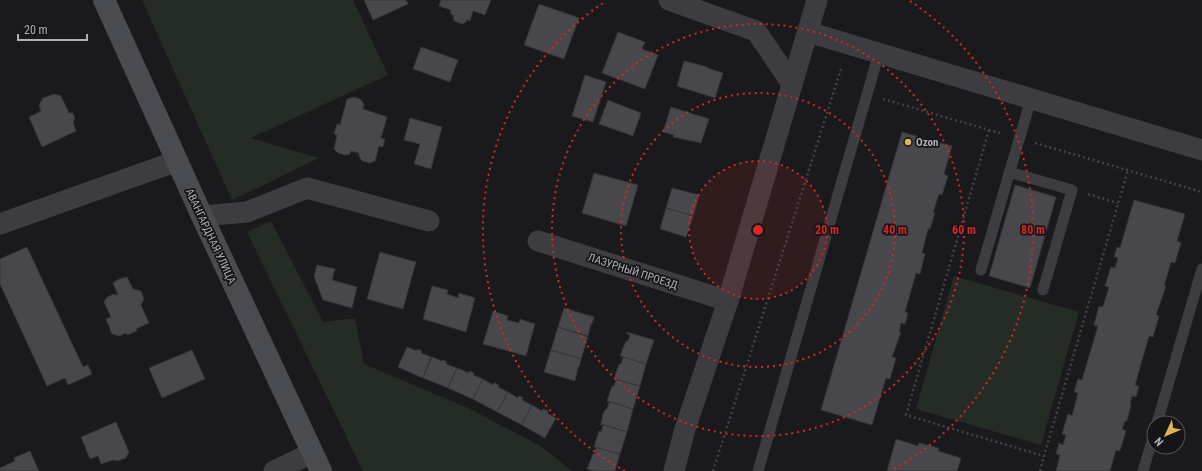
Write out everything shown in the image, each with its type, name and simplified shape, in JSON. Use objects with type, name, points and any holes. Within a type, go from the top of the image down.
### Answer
[{"type":"main road","name":"АВАНГАРДНАЯ УЛИЦА","points":[[104,0],[316,462]]},
{"type":"street","points":[[669,0],[691,4],[756,31],[792,84]]},
{"type":"street","points":[[674,471],[685,428],[728,301],[817,0]]},
{"type":"street","points":[[808,32],[1202,150]]},
{"type":"street","points":[[0,224],[177,161]]},
{"type":"street","points":[[202,216],[247,212],[307,188],[429,221]]},
{"type":"street","name":"ЛАЗУРНЫЙ ПРОЕЗД","points":[[538,241],[728,301]]},
{"type":"street","points":[[274,471],[316,462]]},
{"type":"lane","points":[[758,471],[879,54]]},
{"type":"lane","points":[[981,270],[1030,99]]},
{"type":"lane","points":[[1009,172],[1072,190],[1043,290]]},
{"type":"lane","points":[[1159,415],[1202,269]]},
{"type":"lane","points":[[1143,471],[1148,455]]},
{"type":"path","points":[[713,471],[849,44]]},
{"type":"path","points":[[989,130],[906,415],[1044,456]]},
{"type":"path","points":[[1040,471],[1128,170]]},
{"type":"path","points":[[1072,190],[1118,203]]},
{"type":"shaded area","points":[[142,0],[353,0],[388,75],[251,138],[319,158],[232,200]]},
{"type":"shaded area","points":[[271,221],[323,322],[355,318],[364,364],[468,408],[542,447],[572,471],[363,471],[247,232]]},
{"type":"shaded area","points":[[954,276],[1079,312],[1041,445],[916,409]]},
{"type":"building","points":[[364,0],[406,0],[408,4],[373,20]]},
{"type":"building","points":[[441,0],[491,0],[485,15],[473,11],[470,21],[467,20],[462,24],[454,21],[453,15],[450,13],[451,10],[439,6]]},
{"type":"building","points":[[539,4],[579,18],[564,59],[524,45]]},
{"type":"building","points":[[618,32],[645,42],[642,49],[658,55],[645,89],[602,73]]},
{"type":"building","points":[[421,47],[458,60],[450,82],[413,69]]},
{"type":"building","points":[[684,61],[708,67],[723,73],[715,98],[677,86]]},
{"type":"building","points":[[585,75],[606,82],[593,122],[572,116]]},
{"type":"building","points":[[54,94],[61,96],[69,113],[73,113],[75,119],[73,122],[76,131],[42,147],[29,117],[41,111],[39,105],[43,98]]},
{"type":"building","points":[[354,97],[360,99],[364,104],[363,109],[387,117],[381,138],[385,139],[383,147],[379,146],[375,161],[370,163],[362,161],[359,153],[351,151],[350,154],[345,155],[338,153],[334,149],[337,135],[334,134],[337,124],[340,125],[347,99]]},
{"type":"building","points":[[608,100],[641,113],[633,136],[599,124]]},
{"type":"building","points":[[671,107],[709,119],[701,143],[673,137],[674,135],[663,132]]},
{"type":"building","points":[[410,118],[442,127],[431,169],[414,164],[420,144],[404,140]]},
{"type":"building","points":[[902,132],[952,146],[944,174],[948,176],[942,195],[939,194],[930,229],[928,229],[922,253],[925,254],[920,274],[916,273],[905,312],[908,313],[905,324],[901,323],[899,332],[901,332],[892,357],[896,358],[890,379],[886,378],[872,425],[821,410]]},
{"type":"building","points":[[594,173],[638,185],[626,226],[582,213]]},
{"type":"building","points":[[1015,185],[1056,197],[1030,288],[989,276]]},
{"type":"building","points":[[672,188],[699,195],[693,216],[666,208]]},
{"type":"building","points":[[1134,200],[1185,214],[1177,241],[1181,243],[1175,263],[1171,262],[1164,286],[1166,286],[1156,315],[1159,316],[1153,337],[1149,336],[1135,385],[1139,386],[1136,397],[1132,396],[1127,421],[1125,421],[1122,429],[1126,431],[1120,451],[1116,450],[1110,471],[1056,471],[1060,455],[1056,454],[1059,443],[1063,445],[1066,435],[1062,434],[1068,414],[1072,416],[1078,393],[1074,392],[1078,379],[1082,380],[1098,326],[1094,325],[1099,306],[1103,307],[1109,287],[1105,286],[1111,267],[1115,268],[1118,258],[1114,257],[1117,247],[1120,248]]},
{"type":"building","points":[[666,208],[693,216],[686,237],[660,229]]},
{"type":"building","points":[[27,247],[83,367],[88,365],[92,374],[68,385],[65,378],[47,386],[0,284],[0,259]]},
{"type":"building","points":[[380,252],[416,262],[403,309],[367,299]]},
{"type":"building","points":[[317,265],[335,269],[332,280],[357,287],[352,308],[323,300],[314,276]]},
{"type":"building","points":[[127,277],[133,289],[141,291],[144,299],[141,305],[149,323],[136,329],[137,331],[119,336],[112,334],[106,319],[111,317],[104,302],[107,297],[114,294],[118,295],[113,283],[119,279]]},
{"type":"building","points":[[432,286],[448,290],[447,294],[458,298],[459,293],[475,298],[466,332],[423,319]]},
{"type":"building","points":[[564,308],[594,317],[588,336],[558,327]]},
{"type":"building","points":[[493,311],[508,316],[507,320],[519,323],[520,319],[535,324],[526,356],[483,344]]},
{"type":"building","points":[[558,327],[588,337],[581,359],[551,350]]},
{"type":"building","points":[[627,332],[654,340],[646,364],[620,356],[630,335],[627,334]]},
{"type":"building","points":[[407,347],[417,351],[417,349],[422,351],[421,353],[431,357],[423,378],[398,367]]},
{"type":"building","points":[[192,350],[205,379],[162,398],[149,368]]},
{"type":"building","points":[[551,350],[581,359],[575,381],[544,372]]},
{"type":"building","points":[[620,356],[646,364],[640,386],[614,379],[623,357]]},
{"type":"building","points":[[432,357],[442,361],[443,360],[447,362],[446,364],[457,368],[448,388],[423,378]]},
{"type":"building","points":[[457,368],[469,373],[469,371],[474,373],[473,375],[483,379],[473,399],[448,388]]},
{"type":"building","points":[[483,379],[493,385],[494,383],[499,385],[498,387],[508,392],[497,412],[473,399]]},
{"type":"building","points":[[614,379],[640,386],[633,409],[607,401],[612,386],[614,386],[616,380]]},
{"type":"building","points":[[508,392],[518,398],[519,396],[523,398],[522,400],[532,405],[522,425],[497,412]]},
{"type":"building","points":[[607,401],[633,409],[627,432],[601,424],[603,414],[609,403]]},
{"type":"building","points":[[532,405],[542,411],[543,409],[548,411],[547,413],[556,418],[545,438],[522,425]]},
{"type":"building","points":[[116,422],[129,452],[126,458],[101,464],[98,456],[90,459],[81,437]]},
{"type":"building","points":[[600,424],[627,432],[620,454],[594,447],[599,431],[601,432],[603,425]]},
{"type":"building","points":[[896,439],[918,446],[919,443],[939,448],[938,451],[961,458],[957,471],[887,471]]},
{"type":"building","points":[[594,447],[620,454],[615,471],[594,471],[587,469],[596,448]]},
{"type":"building","points":[[30,451],[39,471],[0,471],[0,468],[15,461],[14,458]]},
{"type":"place","name":"Ozon","points":[[908,142]]}]
